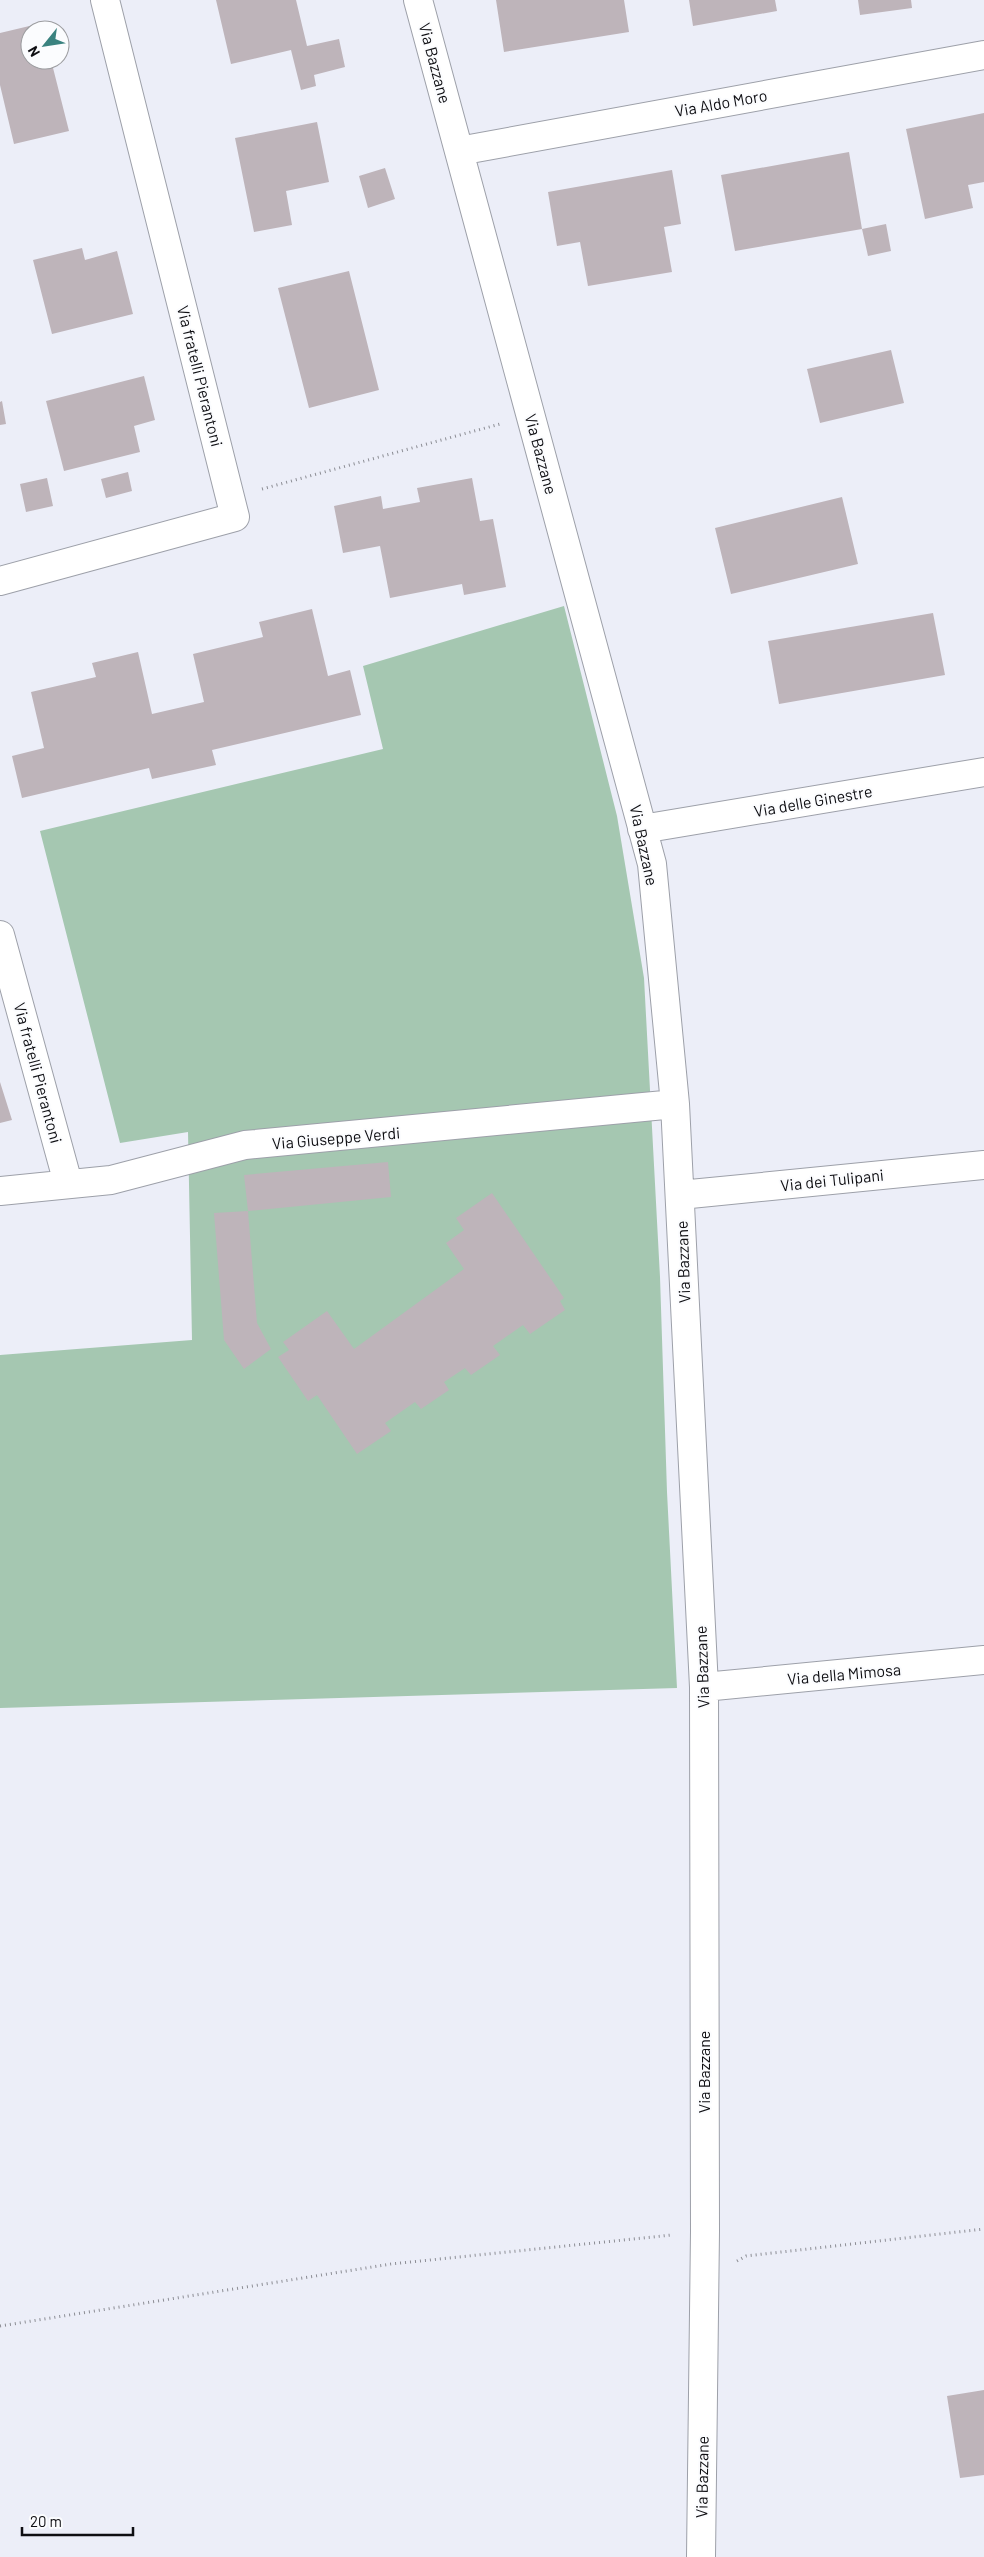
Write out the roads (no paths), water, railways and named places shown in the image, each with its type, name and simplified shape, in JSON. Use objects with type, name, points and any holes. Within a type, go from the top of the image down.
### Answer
[{"type":"street","name":"Via fratelli Pierantoni","points":[[0,581],[234,517],[105,0]]},
{"type":"street","name":"Via Bazzane","points":[[418,0],[652,864],[675,1104],[704,1687],[705,2231],[701,2557]]},
{"type":"street","name":"Via Aldo Moro","points":[[459,151],[984,55]]},
{"type":"street","name":"Via delle Ginestre","points":[[642,829],[984,772]]},
{"type":"street","name":"Via fratelli Pierantoni","points":[[0,935],[68,1183]]},
{"type":"street","name":"Via Giuseppe Verdi","points":[[0,1191],[111,1180],[245,1145],[675,1104]]},
{"type":"street","name":"Via dei Tulipani","points":[[680,1195],[984,1165]]},
{"type":"street","name":"Via della Mimosa","points":[[704,1687],[984,1660]]}]
